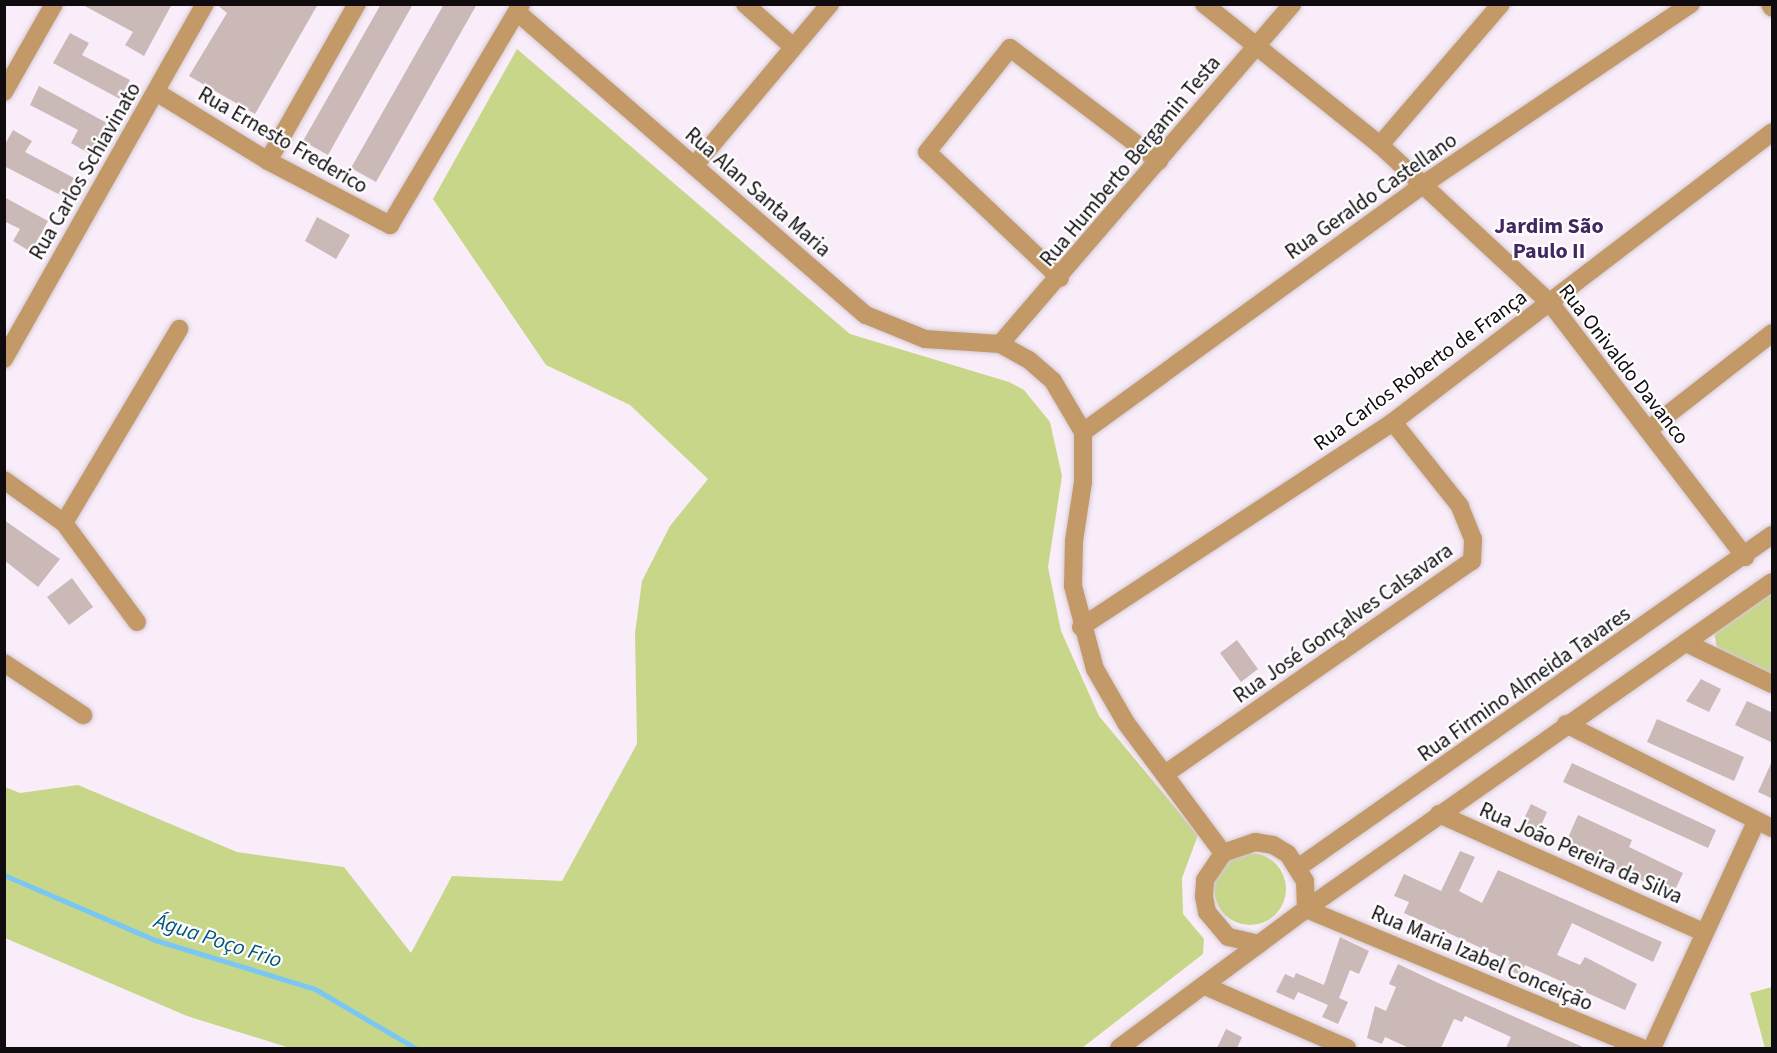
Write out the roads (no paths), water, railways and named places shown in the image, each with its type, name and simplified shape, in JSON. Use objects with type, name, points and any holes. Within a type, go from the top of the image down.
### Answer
[{"type":"street","points":[[4,92],[54,4]]},
{"type":"street","name":"Rua Carlos Schiavinato","points":[[4,359],[205,4]]},
{"type":"street","points":[[268,161],[357,4]]},
{"type":"street","points":[[745,4],[792,46]]},
{"type":"street","points":[[694,166],[792,46],[830,4]]},
{"type":"street","name":"Rua Onivaldo Davanco","points":[[1204,4],[1255,48],[1380,144],[1551,304],[1745,557]]},
{"type":"street","name":"Rua Humberto Bergamin Testa","points":[[1000,344],[1060,278],[1292,4]]},
{"type":"street","points":[[1380,144],[1501,4]]},
{"type":"street","name":"Rua Geraldo Castellano","points":[[1083,432],[1424,184],[1691,4]]},
{"type":"street","name":"Rua Ernesto Frederico","points":[[156,92],[268,161],[390,225],[519,8]]},
{"type":"street","name":"Rua Alan Santa Maria","points":[[519,8],[694,166],[866,315],[925,339],[1000,344]]},
{"type":"street","points":[[1060,278],[927,152],[1010,48],[1159,161]]},
{"type":"street","name":"Rua Carlos Roberto de França","points":[[1081,627],[1393,422],[1551,304],[1773,132]]},
{"type":"street","points":[[64,523],[179,329]]},
{"type":"street","points":[[1648,430],[1773,333]]},
{"type":"street","points":[[1000,344],[1041,369],[1069,404],[1083,432],[1083,482],[1073,563],[1073,586],[1081,627],[1104,688],[1223,853]]},
{"type":"street","name":"Rua José Gonçalves Calsavara","points":[[1165,774],[1472,561],[1473,539],[1460,507],[1393,422]]},
{"type":"street","points":[[4,480],[64,523],[137,622]]},
{"type":"street","name":"Rua Firmino Almeida Tavares","points":[[1299,867],[1745,557],[1773,535]]},
{"type":"street","points":[[1119,1048],[1306,909],[1439,814],[1773,582]]},
{"type":"street","points":[[1686,643],[1773,684]]},
{"type":"street","points":[[4,663],[83,715]]},
{"type":"street","points":[[1566,724],[1764,825],[1705,933],[1652,1048]]},
{"type":"street","name":"Rua João Pereira da Silva","points":[[1439,814],[1705,933]]},
{"type":"street","points":[[1259,944],[1228,937],[1207,912],[1206,880],[1223,853],[1255,842],[1272,845],[1288,854],[1299,867],[1305,881],[1306,909]]},
{"type":"street","name":"Rua Maria Izabel Conceição","points":[[1306,909],[1641,1048]]},
{"type":"street","points":[[1205,986],[1347,1048]]},
{"type":"waterway","name":"Água Poço Frio","points":[[4,875],[155,940],[315,989],[415,1048]]},
{"type":"district","name":"Jardim São Paulo II","points":[[1549,238]]}]
